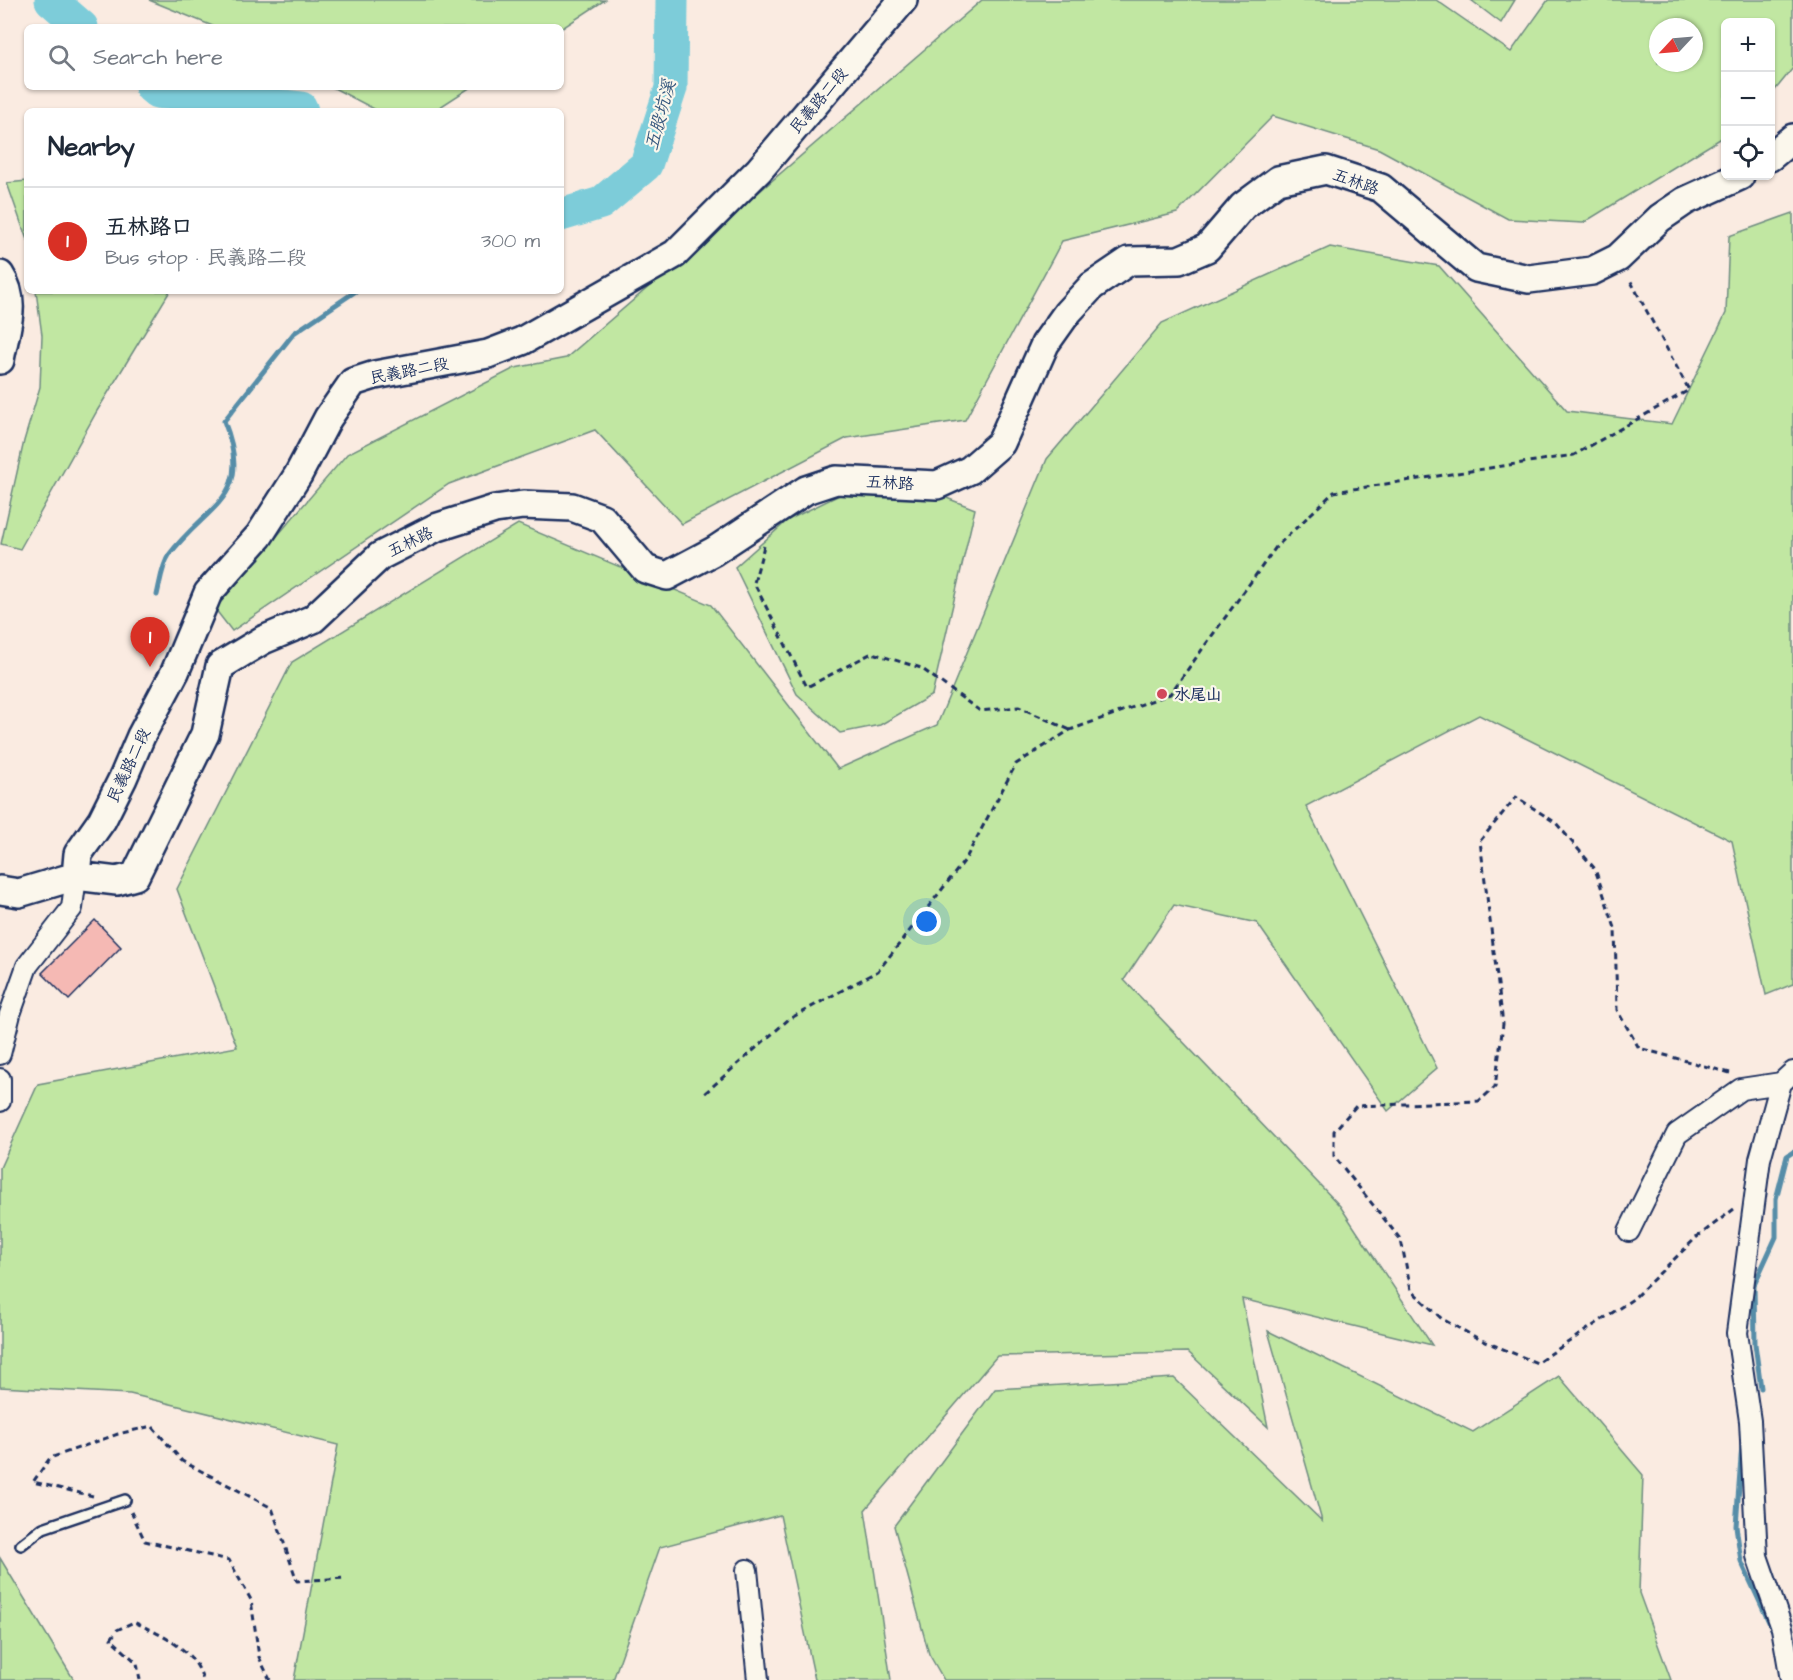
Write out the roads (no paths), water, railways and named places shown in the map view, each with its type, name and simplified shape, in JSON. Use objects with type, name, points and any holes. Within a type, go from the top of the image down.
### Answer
[{"type":"main road","name":"民義路二段","points":[[76,876],[78,854],[102,820],[141,736],[175,672],[208,593],[260,536],[298,476],[328,418],[352,382],[375,375],[488,354],[522,341],[675,254],[759,170],[903,0]]},
{"type":"main road","points":[[1775,152],[1793,138]]},
{"type":"main road","name":"五林路","points":[[76,876],[117,881],[135,876],[205,734],[220,666],[263,640],[313,620],[380,556],[435,528],[495,509],[523,505],[572,507],[602,518],[645,569],[667,576],[714,551],[806,490],[836,480],[937,484],[970,470],[1001,443],[1045,344],[1067,313],[1092,286],[1129,261],[1179,260],[1207,248],[1243,206],[1278,180],[1326,170],[1381,188],[1476,268],[1529,279],[1592,271],[1618,258],[1660,218],[1677,206],[1732,180]]},
{"type":"main road","points":[[0,275],[7,285],[11,313],[0,360]]},
{"type":"main road","points":[[0,890],[19,893],[76,876]]},
{"type":"street","points":[[0,1054],[10,1014],[27,966],[72,908],[76,876]]},
{"type":"street","points":[[1629,1231],[1677,1134],[1741,1089],[1787,1078]]},
{"type":"street","points":[[1787,1078],[1760,1159],[1758,1190],[1737,1333],[1750,1421],[1757,1556],[1782,1628],[1791,1677]]},
{"type":"street","points":[[0,1079],[0,1101]]},
{"type":"street","points":[[747,1570],[758,1680]]},
{"type":"lane","points":[[21,1545],[43,1528],[126,1500]]},
{"type":"waterway","name":"五股坑溪","points":[[51,0],[79,24]]},
{"type":"waterway","name":"五股坑溪","points":[[564,214],[601,203],[646,165],[671,88],[672,0]]},
{"type":"waterway","name":"五股坑溪","points":[[155,90],[301,108]]},
{"type":"waterway","points":[[157,595],[169,555],[223,498],[231,484],[234,468],[232,447],[224,421],[294,333],[352,294]]},
{"type":"waterway","points":[[1761,1388],[1755,1344],[1754,1285],[1776,1237],[1776,1199],[1787,1156],[1793,1152]]},
{"type":"waterway","points":[[1742,1444],[1736,1526],[1741,1561],[1775,1635]]},
{"type":"place","name":"五林路口","points":[[150,667]]},
{"type":"place","name":"水尾山","points":[[1162,694]]}]
